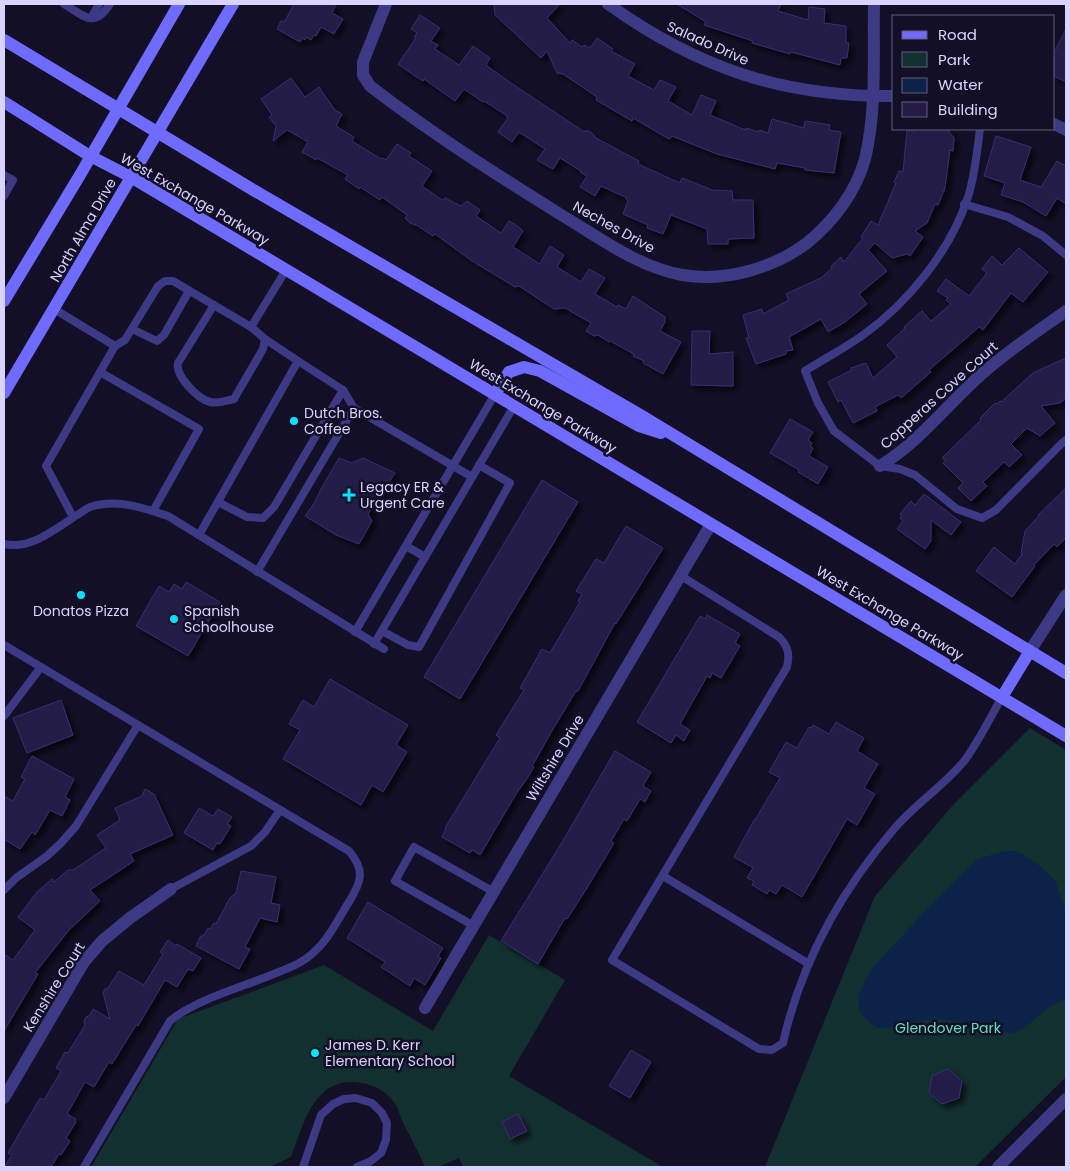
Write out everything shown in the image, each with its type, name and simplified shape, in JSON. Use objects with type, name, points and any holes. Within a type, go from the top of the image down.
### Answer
[{"type":"main road","points":[[4,301],[179,4]]},
{"type":"main road","name":"North Alma Drive","points":[[4,393],[233,4]]},
{"type":"main road","points":[[4,40],[255,191],[678,438],[1066,673]]},
{"type":"main road","name":"West Exchange Parkway","points":[[4,102],[90,156],[131,177],[1066,736]]},
{"type":"main road","points":[[495,394],[510,372],[524,367],[540,371],[638,426],[678,438]]},
{"type":"main road","points":[[1002,697],[1030,651]]},
{"type":"street","name":"Neches Drive","points":[[386,4],[363,62],[362,74],[370,86],[471,157],[632,257],[656,267],[680,274],[700,277],[721,277],[741,273],[780,260],[799,249],[826,226],[844,204],[852,191],[864,161],[870,134],[874,4]]},
{"type":"street","name":"Salado Drive","points":[[608,4],[654,35],[732,72],[783,86],[831,94],[892,96]]},
{"type":"street","name":"Copperas Cove Court","points":[[880,466],[914,442],[938,415],[976,379],[1015,347],[1066,311]]},
{"type":"street","name":"Wiltshire Drive","points":[[425,1008],[712,524]]},
{"type":"street","points":[[1030,651],[1066,595]]},
{"type":"street","name":"Kenshire Court","points":[[4,1098],[84,962],[102,941],[171,889]]},
{"type":"street","points":[[998,1167],[1066,1100]]},
{"type":"lane","points":[[64,4],[88,18],[99,18],[110,4]]},
{"type":"lane","points":[[88,18],[99,4]]},
{"type":"lane","points":[[980,130],[968,197],[950,237],[923,279],[892,311],[863,335],[805,371],[818,402],[834,431],[880,466],[900,468],[915,475],[957,509],[982,518],[996,510],[1066,440]]},
{"type":"lane","points":[[4,175],[13,180],[4,196]]},
{"type":"lane","points":[[964,204],[1008,218],[1043,236],[1066,255]]},
{"type":"lane","points":[[251,327],[286,270]]},
{"type":"lane","points":[[74,517],[46,466],[115,346],[125,340],[158,286],[165,281],[173,281],[251,327],[265,339],[343,390],[354,408],[472,477]]},
{"type":"lane","points":[[132,328],[157,341],[164,335],[189,291]]},
{"type":"lane","points":[[214,305],[178,363],[177,369],[182,381],[206,401],[219,403],[234,398],[264,349],[265,339]]},
{"type":"lane","points":[[54,309],[115,346]]},
{"type":"lane","points":[[199,535],[298,361]]},
{"type":"lane","points":[[100,372],[199,429],[154,511]]},
{"type":"lane","points":[[218,502],[248,517],[263,518],[274,507],[343,390]]},
{"type":"lane","points":[[355,632],[495,394]]},
{"type":"lane","points":[[374,644],[514,406]]},
{"type":"lane","points":[[258,572],[354,408]]},
{"type":"lane","points":[[382,631],[408,645],[419,647],[510,483],[479,465]]},
{"type":"lane","points":[[4,544],[20,545],[31,542],[89,508],[111,504],[138,505],[168,516],[384,649]]},
{"type":"lane","points":[[406,546],[425,557]]},
{"type":"lane","points":[[680,576],[779,636],[785,643],[789,658],[788,667],[612,960],[759,1049],[766,1050],[778,1047],[783,1043],[793,1006],[809,964],[825,929],[857,876],[896,827],[965,759],[1002,697]]},
{"type":"lane","points":[[4,645],[349,851],[357,860],[360,874],[359,886],[324,943],[298,965],[194,1006],[170,1021],[84,1167]]},
{"type":"lane","points":[[4,716],[41,667]]},
{"type":"lane","points":[[4,890],[16,878],[47,856],[76,826],[138,725]]},
{"type":"lane","points":[[171,889],[251,846],[265,832],[280,810]]},
{"type":"lane","points":[[474,926],[394,881],[414,846],[494,892]]},
{"type":"lane","points":[[662,876],[809,964]]},
{"type":"lane","points":[[303,1167],[321,1116],[333,1104],[344,1099],[356,1098],[372,1103],[382,1113],[387,1123],[386,1140],[381,1153],[371,1161],[357,1167]]},
{"type":"green space","name":"Glendover Park","points":[[1030,728],[1066,750],[1066,1077],[975,1167],[765,1167],[875,896],[953,805]]},
{"type":"green space","name":"James D. Kerr Elementary School","points":[[489,935],[565,980],[509,1076],[663,1167],[463,1167],[459,1158],[438,1167],[425,1167],[391,1098],[371,1085],[346,1082],[333,1086],[322,1093],[307,1116],[291,1157],[270,1167],[91,1167],[178,1019],[324,965],[433,1031]]},
{"type":"water","points":[[1005,851],[1016,851],[1022,854],[1044,869],[1055,881],[1066,911],[1066,998],[1051,1006],[1023,1029],[1012,1033],[986,1030],[968,1023],[938,1019],[917,1021],[890,1028],[877,1028],[862,1016],[858,1005],[859,994],[873,967],[974,862]]},
{"type":"building","points":[[294,4],[336,4],[332,13],[343,19],[334,34],[321,27],[316,36],[314,35],[311,40],[306,37],[305,40],[302,38],[300,42],[277,29],[281,21],[285,21]]},
{"type":"building","points":[[494,4],[560,4],[547,18],[570,43],[572,40],[582,47],[584,45],[590,48],[597,38],[613,49],[611,51],[635,64],[628,76],[654,90],[660,80],[676,87],[668,101],[692,115],[701,95],[716,101],[710,115],[745,130],[746,128],[768,133],[772,119],[804,128],[805,121],[830,125],[829,130],[841,132],[834,173],[805,170],[805,168],[777,163],[775,169],[717,154],[672,136],[670,139],[667,138],[633,118],[632,121],[596,100],[597,97],[563,74],[557,73],[547,51],[541,58],[495,15]]},
{"type":"building","points":[[677,4],[781,4],[778,11],[808,20],[809,7],[825,9],[824,23],[846,26],[846,42],[849,43],[847,58],[841,58],[840,65],[752,43],[753,41],[704,25],[706,22]]},
{"type":"building","points":[[420,15],[440,28],[431,41],[438,45],[435,49],[459,65],[473,46],[490,58],[486,65],[508,81],[583,131],[589,131],[596,138],[639,161],[638,164],[680,183],[682,178],[712,190],[732,191],[733,200],[753,200],[754,238],[730,239],[728,244],[708,244],[707,229],[671,215],[663,234],[647,228],[648,225],[623,214],[628,201],[627,198],[601,186],[595,196],[580,187],[587,176],[560,158],[553,169],[537,160],[545,149],[519,132],[512,142],[498,132],[508,118],[506,115],[464,89],[455,101],[424,79],[423,81],[398,64],[416,38],[414,37],[417,33],[411,29]]},
{"type":"building","points":[[1066,29],[1066,82],[1055,76],[1055,51]]},
{"type":"building","points":[[291,78],[305,97],[319,87],[335,110],[342,114],[336,126],[354,137],[352,141],[381,159],[386,160],[397,144],[411,153],[409,156],[432,171],[422,186],[442,200],[445,198],[461,206],[467,201],[480,210],[476,216],[501,233],[509,221],[519,227],[523,231],[513,247],[540,264],[550,246],[564,255],[557,267],[581,282],[589,269],[605,278],[595,294],[617,307],[618,305],[626,309],[633,296],[665,317],[665,322],[660,331],[681,342],[663,374],[643,363],[644,361],[633,356],[634,354],[598,335],[594,336],[586,331],[591,323],[565,308],[554,309],[519,286],[515,287],[472,261],[435,234],[433,236],[410,223],[405,218],[407,215],[382,197],[380,200],[360,187],[359,189],[345,179],[348,175],[302,152],[308,142],[287,130],[273,141],[276,126],[269,117],[272,115],[261,99]]},
{"type":"building","points":[[907,130],[948,130],[954,138],[953,151],[950,150],[945,188],[938,205],[935,204],[927,223],[915,231],[923,237],[910,256],[907,254],[892,258],[875,243],[868,250],[887,271],[859,294],[867,304],[845,322],[828,332],[821,319],[789,337],[793,350],[786,351],[786,354],[756,364],[746,338],[749,338],[743,315],[762,309],[763,314],[789,300],[786,294],[821,278],[841,257],[844,262],[863,238],[861,237],[871,221],[878,225],[896,183],[894,182],[899,171],[903,172]]},
{"type":"building","points":[[996,136],[1031,147],[1020,180],[1041,187],[1057,161],[1066,166],[1066,204],[1057,198],[1046,216],[1023,202],[1001,195],[1005,183],[984,176]]},
{"type":"building","points":[[1019,248],[1048,272],[1023,302],[1011,293],[983,330],[979,327],[929,370],[931,372],[901,398],[898,395],[875,407],[877,411],[853,423],[841,400],[838,402],[828,382],[852,370],[851,368],[866,363],[873,378],[897,357],[887,345],[904,327],[922,311],[931,321],[951,304],[946,300],[948,298],[937,291],[946,279],[969,296],[987,273],[982,269],[992,256],[1002,265]]},
{"type":"building","points":[[692,331],[710,331],[709,354],[733,352],[733,386],[691,385]]},
{"type":"building","points":[[1066,358],[1066,398],[1060,403],[1041,406],[1055,423],[1040,436],[1027,428],[1011,444],[1022,455],[1009,467],[1004,462],[983,482],[987,486],[971,501],[958,488],[963,483],[943,463],[946,461],[942,458],[981,420],[980,418],[995,403],[1001,402],[1033,373]]},
{"type":"building","points":[[790,419],[813,432],[808,440],[812,443],[810,446],[813,448],[809,456],[828,467],[818,484],[770,453]]},
{"type":"building","name":"Legacy ER & Urgent Care","points":[[339,458],[352,463],[363,458],[395,473],[368,514],[372,521],[359,544],[336,535],[305,516],[315,502]]},
{"type":"building","points":[[542,480],[578,502],[460,699],[424,677]]},
{"type":"building","points":[[1066,488],[1066,538],[1057,547],[1054,544],[1034,565],[1012,597],[976,571],[994,547],[1015,564],[1023,555],[1021,553],[1025,531],[1038,515]]},
{"type":"building","points":[[924,494],[961,522],[951,535],[931,520],[931,541],[925,549],[897,529],[903,521],[900,518],[902,515],[900,514],[911,501],[915,505]]},
{"type":"building","points":[[626,526],[663,548],[615,623],[578,691],[576,691],[532,766],[534,767],[480,855],[472,850],[470,853],[442,837],[445,828],[500,738],[496,735],[524,690],[520,688],[542,649],[550,653],[580,602],[578,601],[582,594],[576,591],[596,559],[604,563]]},
{"type":"building","points":[[186,582],[220,602],[188,656],[136,626],[159,586],[169,592],[174,584],[182,589]]},
{"type":"building","points":[[707,615],[740,634],[735,643],[740,646],[721,678],[712,673],[710,678],[707,676],[680,724],[690,730],[684,741],[676,735],[671,743],[637,722],[700,616],[705,619]]},
{"type":"building","points":[[330,679],[408,725],[396,745],[407,752],[383,792],[372,785],[361,805],[283,759],[300,730],[289,724],[303,700],[314,707]]},
{"type":"building","points":[[61,700],[73,735],[27,753],[13,718]]},
{"type":"building","points":[[836,722],[864,738],[857,751],[878,764],[864,788],[875,794],[857,825],[847,819],[802,897],[782,885],[776,894],[769,890],[767,894],[752,885],[754,881],[747,878],[753,868],[734,857],[780,778],[769,772],[786,742],[797,748],[809,727],[811,728],[813,725],[829,734]]},
{"type":"building","points":[[615,751],[651,772],[643,786],[651,791],[645,802],[640,799],[627,821],[624,819],[611,841],[614,843],[567,919],[565,918],[538,964],[501,941],[561,844]]},
{"type":"building","points":[[32,756],[74,779],[65,797],[70,800],[62,816],[50,810],[35,835],[32,832],[20,849],[4,839],[4,796],[13,801],[25,779],[21,777]]},
{"type":"building","points":[[145,789],[154,794],[173,835],[130,854],[134,861],[90,890],[100,901],[69,930],[35,973],[38,974],[4,1031],[4,954],[13,960],[35,930],[18,917],[37,892],[52,879],[54,882],[68,870],[73,870],[106,848],[97,835],[120,820],[115,808],[142,796]]},
{"type":"building","points":[[199,808],[213,816],[218,809],[232,817],[227,824],[231,826],[220,844],[217,843],[213,850],[184,833]]},
{"type":"building","points":[[241,871],[276,877],[271,903],[280,905],[277,922],[260,918],[245,947],[250,949],[239,969],[196,946],[200,937],[204,935],[208,928],[210,929],[214,923],[216,924],[230,898],[236,893]]},
{"type":"building","points":[[368,902],[443,948],[438,956],[441,958],[425,985],[414,978],[410,986],[381,967],[385,962],[347,938]]},
{"type":"building","points":[[168,940],[201,958],[193,971],[188,969],[177,987],[165,980],[138,1026],[136,1025],[112,1064],[109,1062],[94,1087],[85,1082],[67,1114],[76,1119],[76,1122],[66,1138],[70,1141],[61,1155],[59,1154],[51,1167],[4,1167],[12,1155],[8,1153],[40,1098],[44,1100],[61,1071],[56,1068],[65,1052],[68,1053],[85,1025],[86,1017],[89,1016],[93,1009],[110,1019],[103,993],[105,989],[108,988],[119,971],[144,985],[163,954],[160,952]]},
{"type":"building","points":[[631,1050],[651,1062],[630,1098],[609,1086]]},
{"type":"building","points":[[948,1069],[962,1081],[959,1098],[942,1104],[929,1093],[932,1076]]},
{"type":"building","points":[[518,1114],[527,1131],[510,1139],[502,1122]]},
{"type":"place","name":"Dutch Bros. Coffee","points":[[294,421]]},
{"type":"place","name":"Legacy ER & Urgent Care","points":[[349,495]]},
{"type":"place","name":"Donatos Pizza","points":[[81,595]]},
{"type":"place","name":"Spanish Schoolhouse","points":[[174,619]]},
{"type":"place","name":"James D. Kerr Elementary School","points":[[315,1053]]}]
